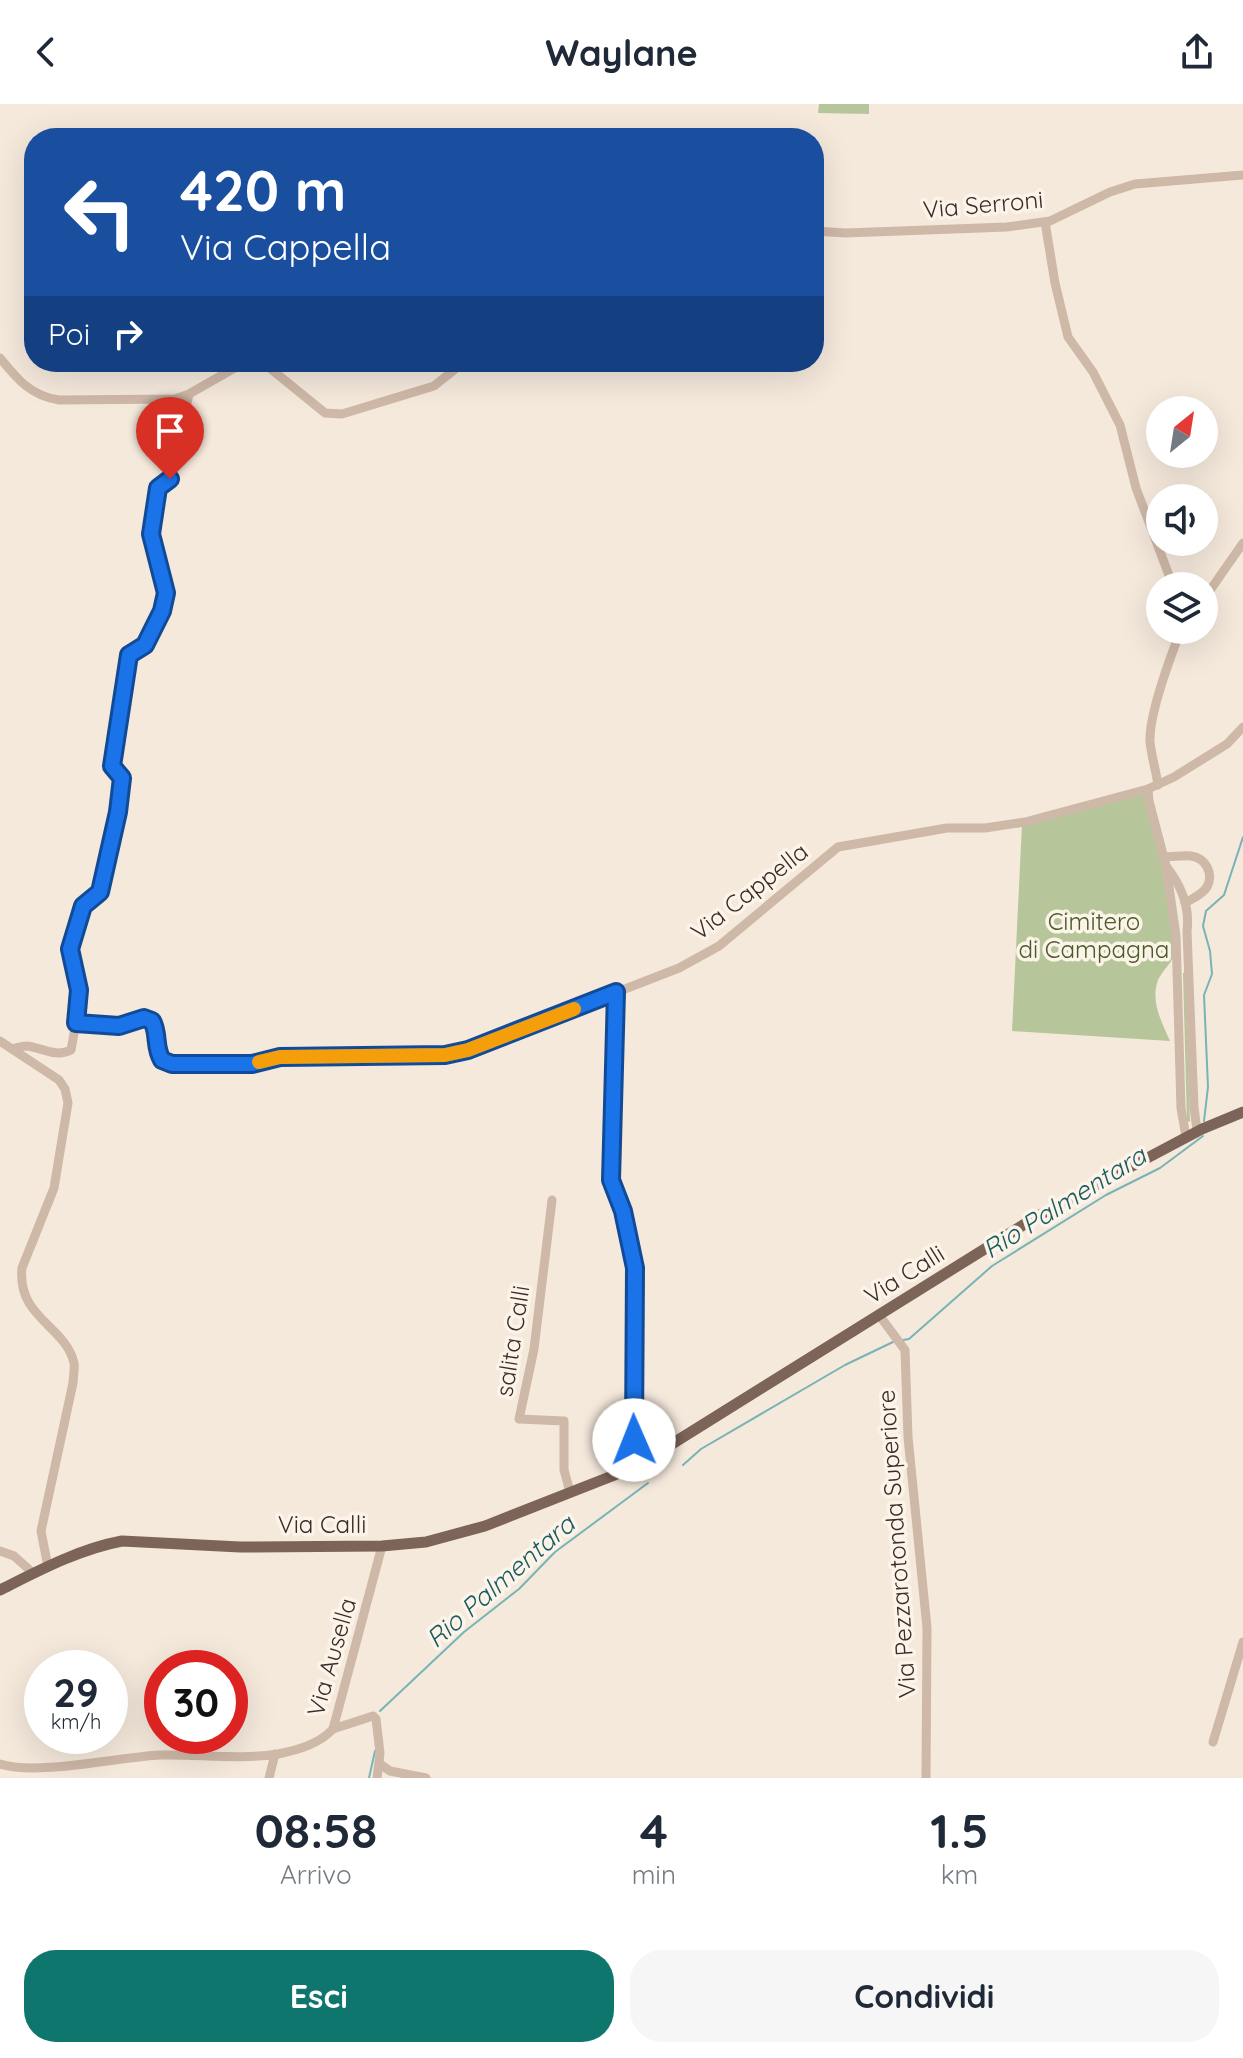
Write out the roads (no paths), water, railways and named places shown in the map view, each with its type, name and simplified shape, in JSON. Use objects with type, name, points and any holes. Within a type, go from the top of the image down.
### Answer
[{"type":"main road","name":"Via Calli","points":[[0,1590],[33,1573],[122,1541],[240,1547],[382,1546],[426,1542],[458,1535],[570,1492],[635,1467],[1036,1217],[1195,1132],[1243,1112]]},
{"type":"street","name":"Via Serroni","points":[[824,232],[1007,227],[1045,222],[1135,184],[1243,175]]},
{"type":"street","points":[[1045,222],[1068,337],[1093,372],[1120,425],[1136,488],[1168,572]]},
{"type":"street","points":[[0,358],[25,387],[45,398],[175,399],[228,372]]},
{"type":"street","points":[[275,372],[325,413],[342,414],[434,386],[452,372]]},
{"type":"street","points":[[12,1049],[26,1046],[43,1052],[65,1053],[71,1050],[79,990],[70,949],[83,906],[100,892],[115,826],[122,778],[112,766],[129,655],[145,645],[162,611],[166,593],[151,534],[158,488],[170,479],[189,394]]},
{"type":"street","points":[[1218,579],[1243,543]]},
{"type":"street","points":[[1175,644],[1152,726],[1153,787],[1149,801],[1165,862],[1178,951],[1181,1108],[1195,1132]]},
{"type":"street","name":"Via Cappella","points":[[76,1023],[119,1026],[144,1018],[152,1021],[156,1028],[157,1052],[162,1060],[172,1064],[252,1064],[280,1057],[445,1055],[468,1050],[679,968],[719,946],[838,847],[947,828],[985,828],[1025,822],[1153,787],[1227,744],[1243,727]]},
{"type":"street","points":[[1165,862],[1192,856],[1199,858],[1208,869],[1210,876],[1206,889],[1185,903]]},
{"type":"street","points":[[1165,862],[1189,913],[1187,931],[1195,1132]]},
{"type":"street","points":[[616,992],[611,1180],[623,1211],[635,1268],[635,1467]]},
{"type":"street","points":[[0,1041],[59,1080],[68,1103],[54,1188],[22,1268],[21,1282],[29,1303],[67,1349],[74,1363],[73,1383],[41,1531],[48,1567]]},
{"type":"street","name":"salita Calli","points":[[552,1200],[534,1349],[519,1419],[564,1421],[564,1470],[570,1492]]},
{"type":"street","name":"Via Pezzarotonda Superiore","points":[[879,1315],[905,1350],[908,1437],[927,1628],[926,1778]]},
{"type":"street","name":"Via Ausella","points":[[0,1764],[48,1766],[158,1755],[275,1754],[325,1738],[333,1729],[382,1546]]},
{"type":"street","points":[[0,1551],[14,1556],[33,1573]]},
{"type":"street","points":[[1213,1742],[1243,1642]]},
{"type":"street","points":[[333,1729],[373,1716],[377,1725],[380,1764],[377,1778]]},
{"type":"street","points":[[269,1778],[275,1754]]},
{"type":"street","points":[[380,1764],[390,1771],[426,1778]]},
{"type":"waterway","name":"Rio Palmentara","points":[[1204,1121],[1208,1087],[1204,995],[1212,974],[1203,926],[1206,911],[1224,895],[1243,837]]},
{"type":"waterway","name":"Rio Palmentara","points":[[903,1340],[909,1339],[992,1266],[1106,1195],[1160,1168],[1203,1136]]},
{"type":"waterway","name":"Rio Palmentara","points":[[683,1465],[701,1449],[845,1365],[893,1342]]},
{"type":"waterway","name":"Rio Palmentara","points":[[380,1711],[464,1632],[519,1589],[555,1552],[648,1483]]},
{"type":"waterway","name":"Rio Palmentara","points":[[369,1778],[375,1751]]},
{"type":"park label","name":"Cimitero di Campagna","points":[[1094,935]]}]
